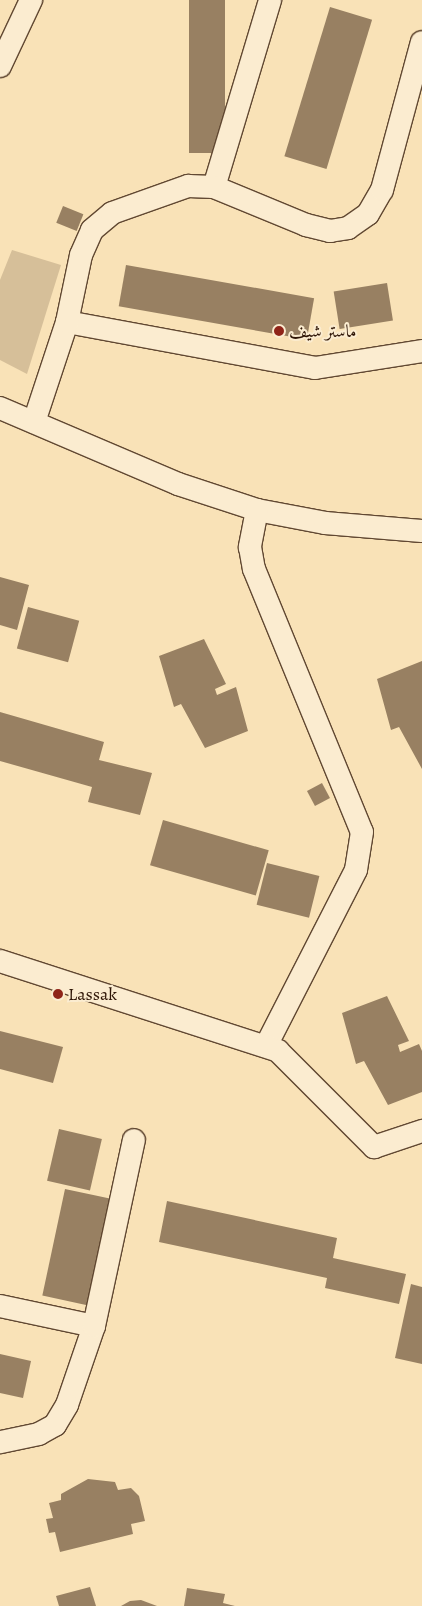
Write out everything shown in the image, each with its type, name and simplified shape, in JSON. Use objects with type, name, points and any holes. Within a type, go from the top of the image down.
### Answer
[{"type":"street","points":[[0,66],[31,0]]},
{"type":"street","points":[[214,187],[270,0]]},
{"type":"street","points":[[34,422],[67,322],[81,255],[92,230],[112,213],[143,200],[188,186],[214,187],[306,225],[330,231],[348,228],[368,214],[382,190],[422,42]]},
{"type":"street","points":[[67,322],[315,368],[422,352]]},
{"type":"street","points":[[0,408],[178,484],[257,510],[325,523],[422,531]]},
{"type":"street","points":[[257,510],[250,547],[254,569],[362,832],[356,870],[266,1046]]},
{"type":"street","points":[[0,961],[266,1046],[292,1060],[374,1147],[422,1131]]},
{"type":"street","points":[[0,1442],[39,1434],[55,1425],[67,1405],[94,1326],[134,1140]]},
{"type":"street","points":[[0,1306],[94,1326]]},
{"type":"shaded area","points":[[12,250],[61,265],[27,374],[0,360],[0,280]]},
{"type":"building","points":[[189,0],[225,0],[225,153],[189,153]]},
{"type":"building","points":[[330,7],[372,20],[326,169],[284,156]]},
{"type":"building","points":[[63,206],[83,214],[77,231],[56,223]]},
{"type":"building","points":[[126,265],[314,298],[307,340],[119,306]]},
{"type":"building","points":[[387,283],[393,321],[340,329],[334,291]]},
{"type":"building","points":[[0,577],[29,585],[17,630],[0,625]]},
{"type":"building","points":[[28,607],[79,621],[68,662],[17,649]]},
{"type":"building","points":[[204,639],[226,684],[215,689],[217,695],[236,687],[248,731],[205,748],[181,704],[174,707],[159,656]]},
{"type":"building","points":[[422,661],[422,769],[399,727],[391,730],[377,679]]},
{"type":"building","points":[[0,712],[104,742],[99,760],[152,773],[140,815],[88,802],[92,787],[0,761]]},
{"type":"building","points":[[322,783],[330,798],[315,806],[307,791]]},
{"type":"building","points":[[163,820],[269,850],[256,895],[150,865]]},
{"type":"building","points":[[267,863],[319,876],[309,918],[257,905]]},
{"type":"building","points":[[387,996],[409,1041],[398,1045],[400,1052],[419,1044],[422,1051],[422,1092],[388,1105],[364,1061],[356,1064],[342,1013]]},
{"type":"building","points":[[0,1031],[63,1047],[53,1083],[0,1069]]},
{"type":"building","points":[[59,1129],[102,1139],[90,1191],[47,1181]]},
{"type":"building","points":[[65,1189],[111,1199],[88,1305],[42,1296]]},
{"type":"building","points":[[167,1201],[337,1238],[333,1258],[406,1274],[399,1304],[325,1288],[327,1278],[159,1242]]},
{"type":"building","points":[[411,1284],[422,1287],[422,1364],[395,1358]]},
{"type":"building","points":[[0,1354],[31,1361],[23,1398],[0,1393]]},
{"type":"building","points":[[88,1479],[115,1482],[118,1490],[131,1488],[139,1496],[145,1521],[131,1524],[133,1534],[60,1552],[55,1532],[49,1533],[46,1519],[53,1518],[49,1503],[61,1500],[61,1494]]},
{"type":"building","points":[[90,1587],[96,1606],[59,1606],[56,1596]]},
{"type":"building","points":[[187,1588],[225,1594],[223,1603],[235,1606],[184,1606]]},
{"type":"building","points":[[141,1600],[157,1606],[121,1606],[130,1601]]},
{"type":"place","name":"ماستر شيف","points":[[279,331]]},
{"type":"place","name":"Lassak","points":[[58,994]]}]
